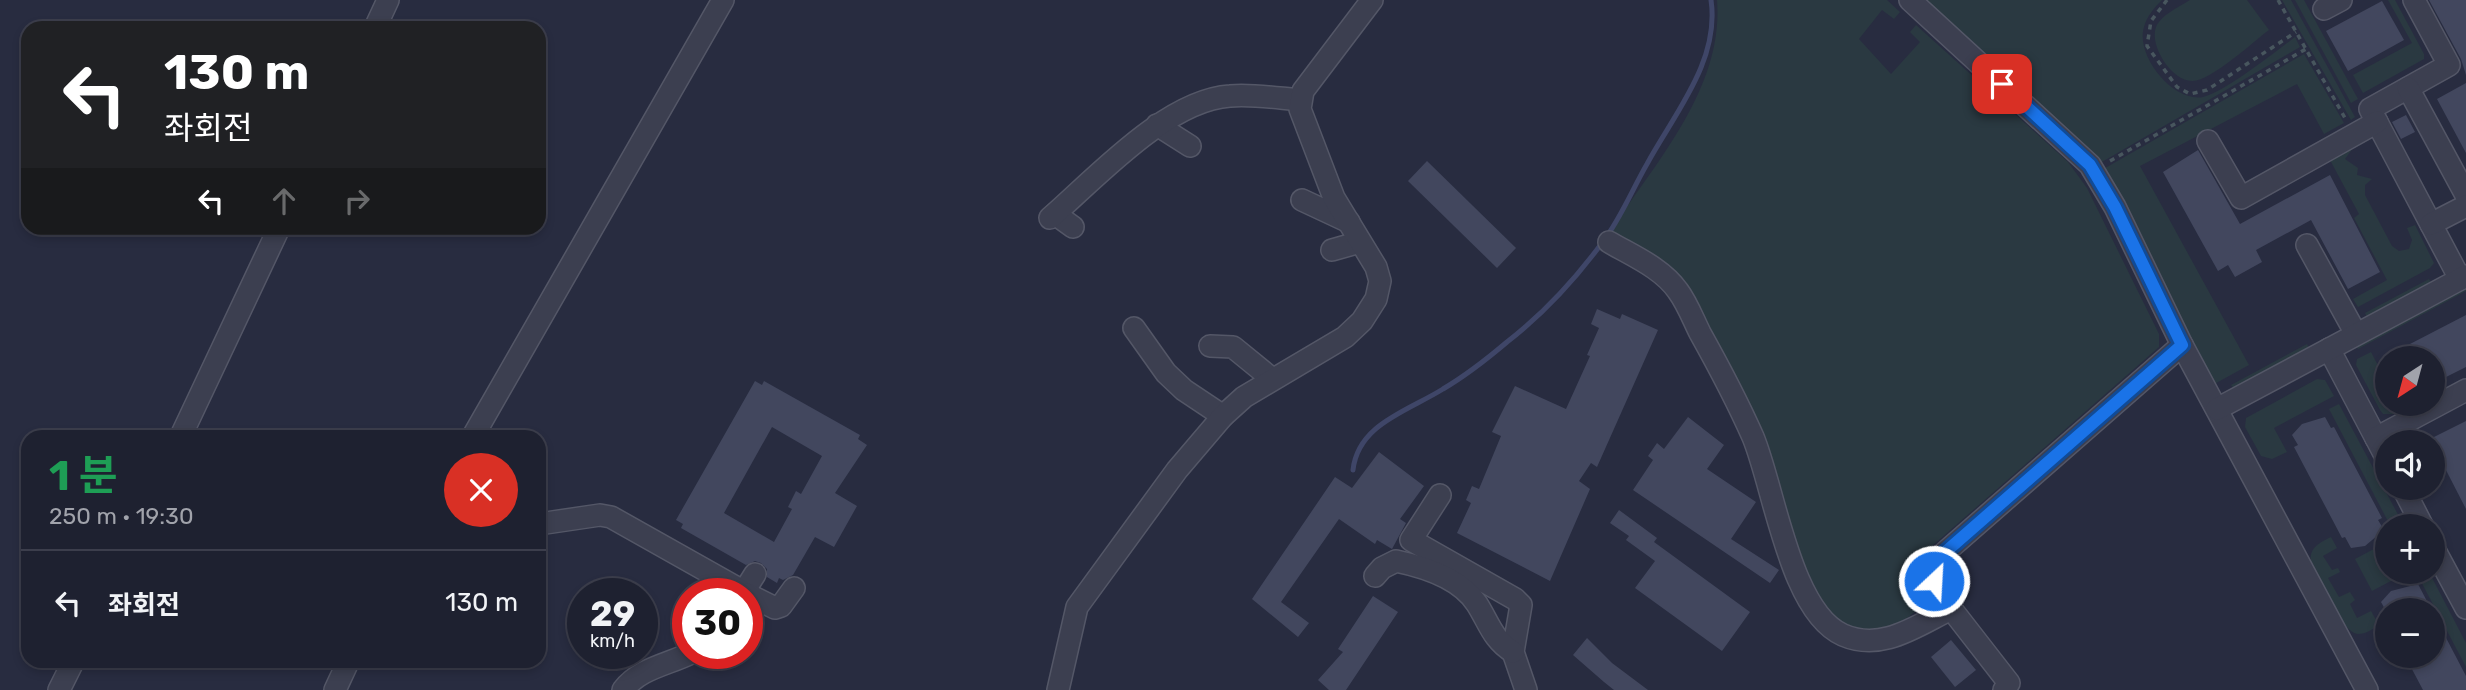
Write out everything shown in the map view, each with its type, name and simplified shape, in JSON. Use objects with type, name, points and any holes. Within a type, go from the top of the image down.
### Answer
[{"type":"street","points":[[378,21],[388,0]]},
{"type":"street","points":[[477,430],[723,0]]},
{"type":"street","points":[[1058,690],[1077,607],[1151,503],[1223,416],[1271,378],[1345,337],[1362,321],[1376,299],[1380,281],[1376,267],[1334,198],[1300,109],[1303,91],[1373,0]]},
{"type":"street","points":[[1910,0],[2094,171],[2115,207],[2182,345],[2367,690]]},
{"type":"street","points":[[2217,409],[2463,277],[2431,225],[2370,109],[2449,65],[2414,0]]},
{"type":"street","points":[[2408,88],[2466,195]]},
{"type":"street","points":[[1073,228],[1052,216],[1133,157],[1157,125],[1199,103],[1229,96],[1300,100]]},
{"type":"street","points":[[2208,141],[2241,198],[2377,122]]},
{"type":"street","points":[[1157,125],[1190,146]]},
{"type":"street","points":[[1302,200],[1349,222]]},
{"type":"street","points":[[2431,225],[2466,206]]},
{"type":"street","points":[[184,430],[276,235]]},
{"type":"street","points":[[1332,250],[1360,242]]},
{"type":"street","points":[[1609,242],[1662,274],[1678,291],[1725,377],[1754,440],[1778,523],[1808,601],[1821,621],[1842,635],[1864,641],[1887,641],[1951,609]]},
{"type":"street","points":[[2307,245],[2356,334]]},
{"type":"street","points":[[1134,328],[1166,373],[1184,390],[1223,416]]},
{"type":"street","points":[[2004,690],[2009,683],[1939,593],[1934,581],[1942,555],[2182,345]]},
{"type":"street","points":[[1210,346],[1233,347],[1271,378]]},
{"type":"street","points":[[2329,349],[2375,436]]},
{"type":"street","points":[[2391,430],[2466,390]]},
{"type":"street","points":[[1440,495],[1411,540],[1515,599],[1522,612],[1513,652],[1526,690]]},
{"type":"street","points":[[546,523],[600,515],[611,517],[726,578]]},
{"type":"street","points":[[1376,576],[1382,568],[1396,561],[1433,572],[1461,586],[1476,603],[1495,639],[1513,652]]},
{"type":"street","points":[[2445,569],[2466,608]]},
{"type":"street","points":[[763,600],[775,608],[781,607],[794,589]]},
{"type":"street","points":[[623,690],[636,676],[672,661]]},
{"type":"street","points":[[59,690],[70,668]]},
{"type":"street","points":[[335,690],[345,668]]},
{"type":"path","points":[[2167,0],[2151,21],[2147,46],[2177,87],[2190,94],[2207,90],[2296,32]]},
{"type":"path","points":[[2278,0],[2355,135]]},
{"type":"path","points":[[2094,171],[2306,49]]},
{"type":"shaded area","points":[[1717,0],[1887,0],[1900,12],[1894,19],[1882,10],[1859,39],[1891,74],[1920,42],[1910,32],[1916,25],[2068,162],[2087,188],[2159,334],[2159,347],[1915,561],[1912,573],[1923,602],[1908,617],[1876,631],[1854,632],[1844,628],[1822,609],[1705,331],[1609,233],[1665,152],[1698,94],[1710,64],[1716,32]]},
{"type":"shaded area","points":[[1920,0],[2162,0],[2145,23],[2145,51],[2159,75],[2169,85],[2191,97],[2203,97],[2224,88],[2295,37],[2300,47],[2095,166]]},
{"type":"shaded area","points":[[2190,0],[2247,0],[2269,30],[2210,75],[2200,80],[2184,79],[2164,61],[2155,35],[2156,27],[2162,19]]},
{"type":"shaded area","points":[[2282,0],[2291,0],[2355,117],[2351,120]]},
{"type":"shaded area","points":[[2295,0],[2304,0],[2358,99],[2351,103]]},
{"type":"shaded area","points":[[2388,0],[2395,0],[2424,54],[2424,59],[2363,93],[2353,75],[2412,43]]},
{"type":"shaded area","points":[[2304,54],[2344,123],[2324,134],[2297,84],[2140,166],[2249,365],[2209,387],[2100,171]]},
{"type":"shaded area","points":[[2353,148],[2345,159],[2358,168],[2357,175],[2372,179],[2365,185],[2365,195],[2392,246],[2399,251],[2409,249],[2412,240],[2407,228],[2415,225],[2434,263],[2430,268],[2358,307],[2353,299],[2387,280],[2354,218],[2359,214],[2330,160]]},
{"type":"shaded area","points":[[2429,279],[2431,283],[2367,317],[2365,313]]},
{"type":"shaded area","points":[[2466,286],[2466,291],[2358,349],[2356,345]]},
{"type":"shaded area","points":[[2307,344],[2309,348],[2234,389],[2231,385]]},
{"type":"shaded area","points":[[2371,352],[2375,360],[2375,401],[2356,365],[2357,359]]},
{"type":"shaded area","points":[[2317,379],[2325,380],[2334,396],[2274,428],[2287,452],[2272,459],[2261,456],[2245,427],[2246,418]]},
{"type":"shaded area","points":[[2339,404],[2375,472],[2375,497],[2329,409]]},
{"type":"shaded area","points":[[2377,500],[2390,500],[2398,514],[2384,514]]},
{"type":"shaded area","points":[[2331,537],[2337,548],[2323,556],[2332,570],[2338,568],[2340,572],[2328,578],[2339,597],[2350,592],[2355,600],[2350,604],[2357,618],[2371,611],[2375,618],[2375,627],[2367,632],[2358,634],[2345,625],[2312,566],[2312,551]]},
{"type":"shaded area","points":[[2375,548],[2375,584],[2385,584],[2372,591],[2355,559]]},
{"type":"shaded area","points":[[2422,584],[2435,584],[2443,598],[2430,598]]},
{"type":"shaded area","points":[[2445,603],[2466,643],[2466,667],[2445,627]]},
{"type":"building","points":[[2429,0],[2466,0],[2466,75],[2461,59]]},
{"type":"building","points":[[2382,1],[2404,40],[2348,71],[2326,31]]},
{"type":"building","points":[[2466,83],[2466,153],[2437,99]]},
{"type":"building","points":[[2406,115],[2415,132],[2401,139],[2392,122]]},
{"type":"building","points":[[2198,150],[2240,224],[2330,175],[2380,272],[2348,289],[2311,220],[2256,250],[2262,262],[2235,277],[2228,265],[2218,271],[2163,172]]},
{"type":"building","points":[[1427,161],[1516,248],[1497,268],[1408,181]]},
{"type":"building","points":[[1597,309],[1620,319],[1622,314],[1658,330],[1597,467],[1591,463],[1579,481],[1590,489],[1550,581],[1457,533],[1471,503],[1466,500],[1472,486],[1479,489],[1501,436],[1492,432],[1515,386],[1566,409],[1590,356],[1587,355],[1599,328],[1591,324]]},
{"type":"building","points":[[2466,315],[2466,367],[2445,378],[2445,346],[2406,346]]},
{"type":"building","points":[[755,381],[762,385],[764,381],[860,435],[858,439],[867,445],[835,493],[857,506],[834,547],[815,537],[793,575],[783,580],[779,578],[777,583],[767,577],[767,569],[761,563],[755,561],[746,565],[681,528],[683,524],[676,520]],"holes":[[[772,427],[822,456],[801,494],[796,491],[788,507],[792,509],[774,542],[724,513]]]},
{"type":"building","points":[[1688,417],[1724,445],[1707,469],[1756,502],[1731,539],[1779,570],[1770,583],[1633,490],[1653,460],[1648,456],[1657,443],[1664,449]]},
{"type":"building","points":[[2325,417],[2331,428],[2334,427],[2380,514],[2375,514],[2375,538],[2365,546],[2351,548],[2345,537],[2342,538],[2294,447],[2298,445],[2292,435],[2302,424]]},
{"type":"building","points":[[2466,421],[2466,509],[2445,468],[2445,432]]},
{"type":"building","points":[[1379,452],[1424,486],[1400,519],[1406,523],[1392,549],[1377,540],[1375,544],[1339,519],[1281,602],[1309,623],[1298,637],[1252,599],[1335,477],[1352,488]]},
{"type":"building","points":[[1619,510],[1657,538],[1654,542],[1750,612],[1722,651],[1635,588],[1655,561],[1626,540],[1629,536],[1610,523]]},
{"type":"building","points":[[2418,584],[2425,598],[2385,598],[2391,591]]},
{"type":"building","points":[[1373,596],[1398,612],[1346,690],[1329,690],[1318,680],[1343,652],[1338,649]]},
{"type":"building","points":[[2445,636],[2466,676],[2466,690],[2423,690],[2411,668],[2445,668]]},
{"type":"building","points":[[1587,638],[1612,663],[1648,690],[1614,690],[1604,682],[1573,655]]},
{"type":"building","points":[[1951,640],[1976,670],[1955,687],[1931,657]]},
{"type":"waterway","points":[[1353,470],[1357,454],[1374,430],[1484,361],[1558,296],[1602,243],[1615,225],[1702,66],[1712,23],[1711,0]]},
{"type":"route","points":[[1934,581],[1936,567],[1942,555],[2182,345],[2115,207],[2090,165],[2002,84]]}]
